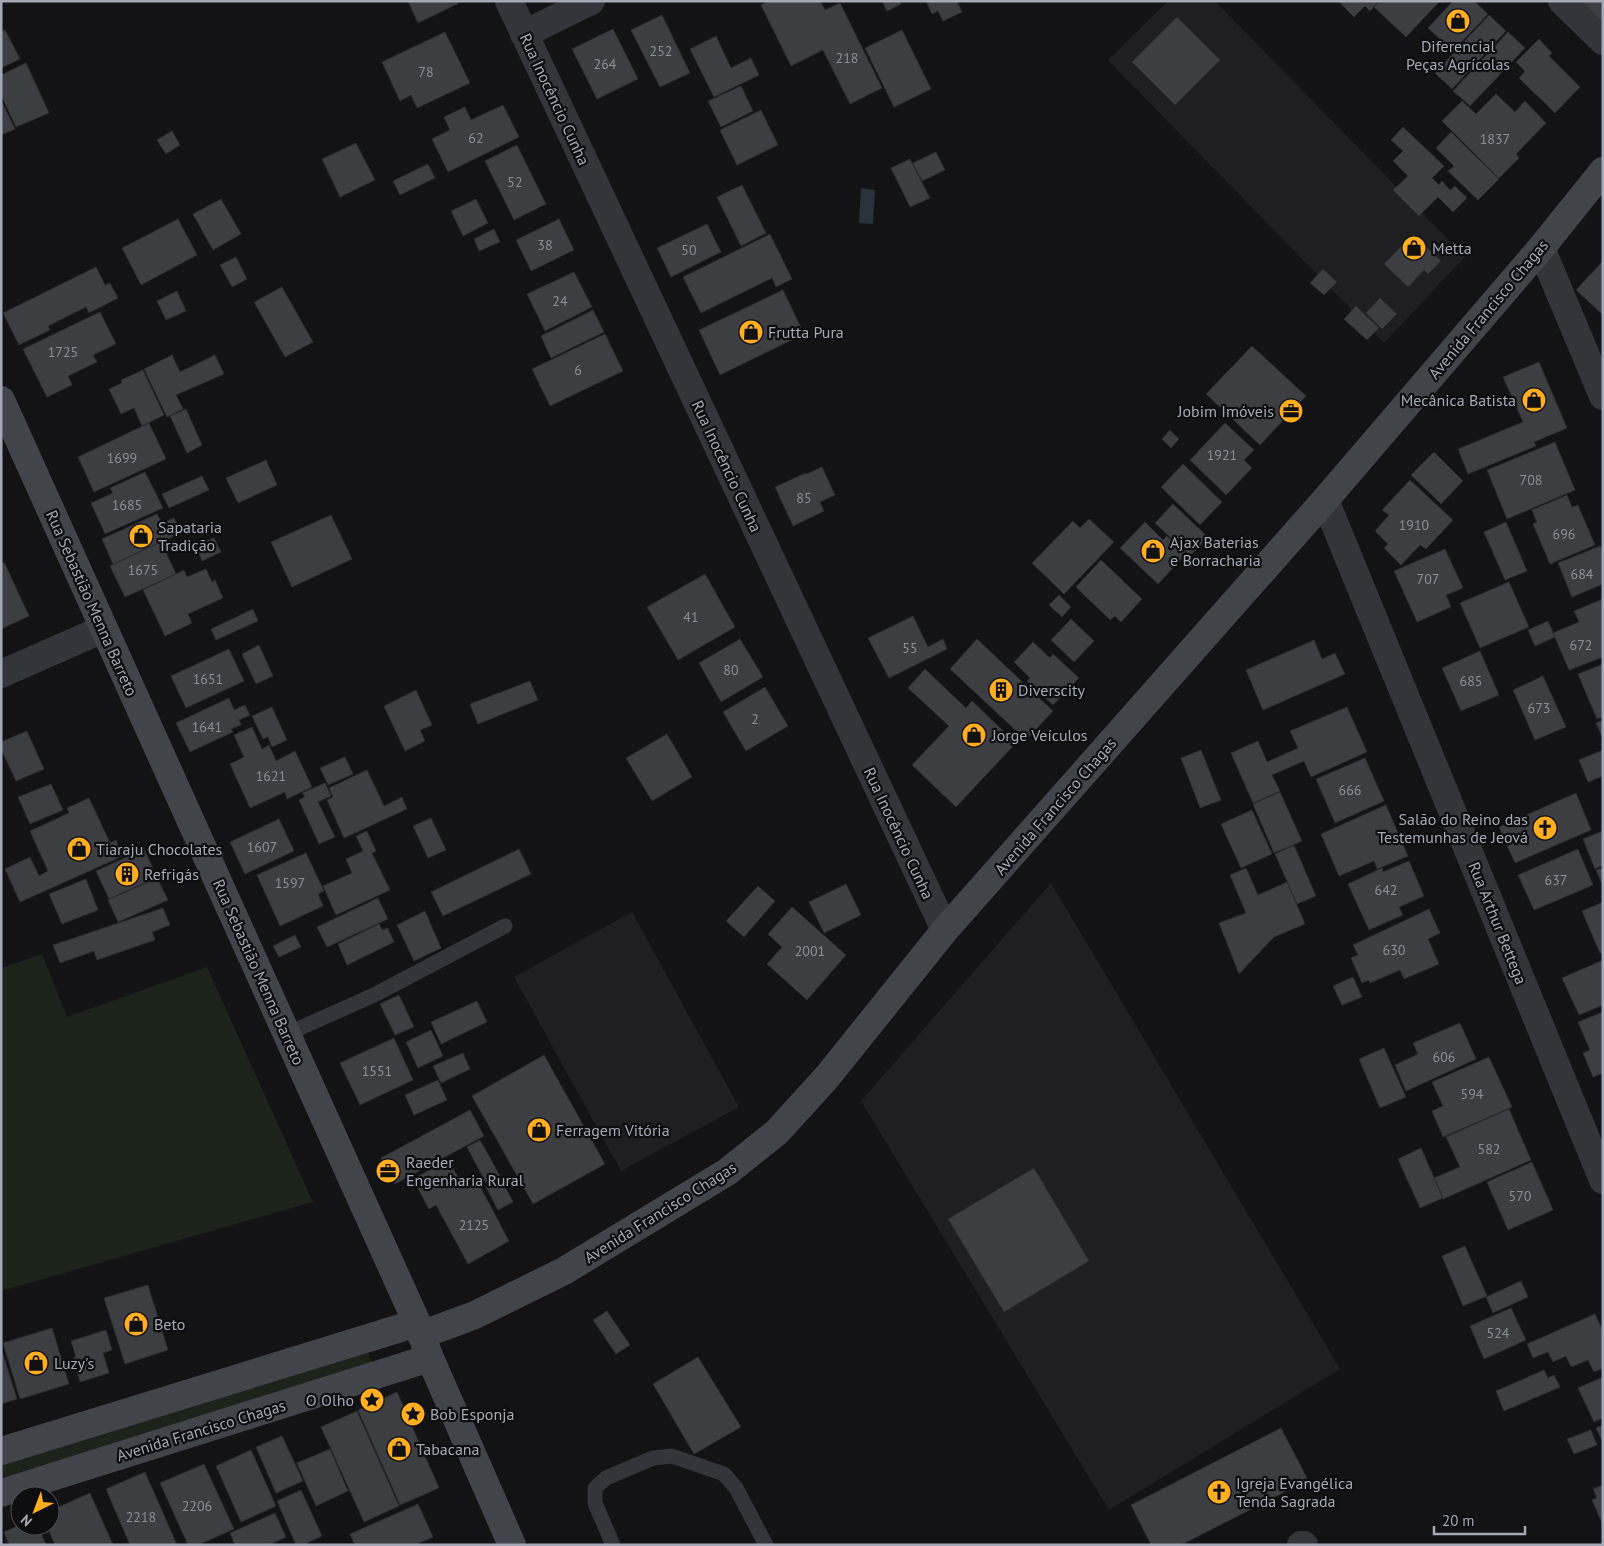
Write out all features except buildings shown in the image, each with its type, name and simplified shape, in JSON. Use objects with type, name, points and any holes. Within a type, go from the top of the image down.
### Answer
[{"type":"main road","name":"Avenida Francisco Chagas","points":[[1,1493],[423,1339],[475,1315],[564,1271],[727,1172],[777,1132],[826,1077],[945,930],[1325,500],[1541,248],[1603,171]]},
{"type":"main road","name":"Rua Sebastião Menna Barreto","points":[[1,400],[287,1034],[423,1339],[512,1545]]},
{"type":"main road","name":"Avenida Francisco Chagas","points":[[1,1451],[423,1339]]},
{"type":"street","name":"Rua Inocêncio Cunha","points":[[509,1],[945,930]]},
{"type":"street","points":[[524,34],[591,1]]},
{"type":"street","points":[[1562,1],[1603,41]]},
{"type":"street","points":[[1541,248],[1603,396]]},
{"type":"street","name":"Rua Arthur Bettega","points":[[1325,500],[1603,1180]]},
{"type":"street","points":[[1,674],[103,629]]},
{"type":"lane","points":[[287,1034],[376,994],[505,926]]},
{"type":"lane","points":[[613,1545],[595,1503],[595,1488],[606,1478],[653,1458],[672,1456],[724,1474],[736,1488],[766,1545]]},
{"type":"shaded area","points":[[1168,1],[1215,1],[1465,257],[1384,343],[1108,60]]},
{"type":"shaded area","points":[[861,188],[875,190],[873,224],[859,223]]},
{"type":"shaded area","points":[[1051,883],[1340,1369],[1109,1510],[861,1101]]},
{"type":"shaded area","points":[[632,912],[739,1107],[621,1171],[514,977]]},
{"type":"shaded area","points":[[42,954],[67,1017],[207,967],[313,1202],[1,1291],[1,968]]},
{"type":"shaded area","points":[[367,1349],[372,1364],[1,1478],[1,1461]]},
{"type":"place","name":"Diferencial Peças Agrícolas","points":[[1458,21]]},
{"type":"place","name":"Metta","points":[[1414,248]]},
{"type":"place","name":"Frutta Pura","points":[[751,332]]},
{"type":"place","name":"Mecânica Batista","points":[[1534,400]]},
{"type":"place","name":"Jobim Imóveis","points":[[1291,411]]},
{"type":"place","name":"Sapataria Tradição","points":[[141,536]]},
{"type":"place","name":"Ajax Baterias e Borracharia","points":[[1153,551]]},
{"type":"place","name":"Diverscity","points":[[1001,690]]},
{"type":"place","name":"Jorge Veículos","points":[[974,735]]},
{"type":"place","name":"Salão do Reino das Testemunhas de Jeová","points":[[1545,828]]},
{"type":"place","name":"Tiaraju Chocolates","points":[[79,849]]},
{"type":"place","name":"Refrigás","points":[[127,874]]},
{"type":"place","name":"Ferragem Vitória","points":[[539,1130]]},
{"type":"place","name":"Raeder Engenharia Rural","points":[[388,1171]]},
{"type":"place","name":"Beto","points":[[136,1324]]},
{"type":"place","name":"Luzy's","points":[[36,1363]]},
{"type":"place","name":"O Olho","points":[[372,1400]]},
{"type":"place","name":"Bob Esponja","points":[[413,1414]]},
{"type":"place","name":"Tabacana","points":[[399,1449]]},
{"type":"place","name":"Igreja Evangélica Tenda Sagrada","points":[[1219,1492]]}]
